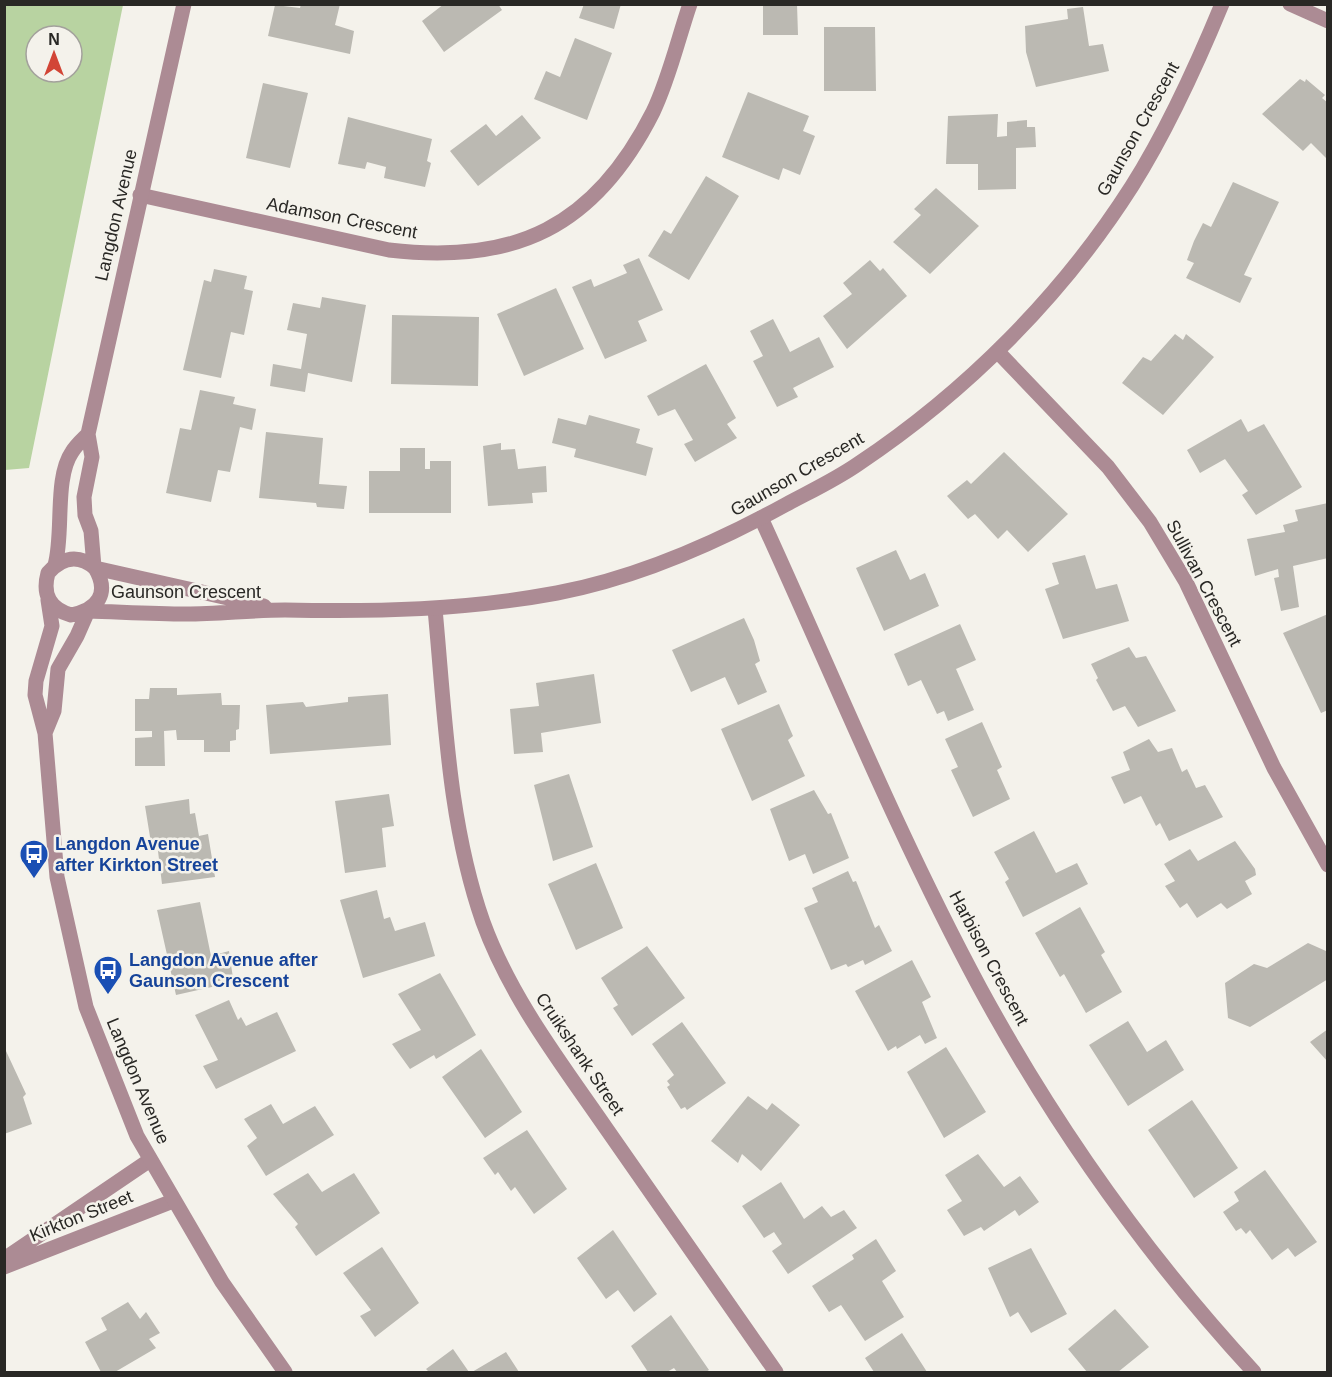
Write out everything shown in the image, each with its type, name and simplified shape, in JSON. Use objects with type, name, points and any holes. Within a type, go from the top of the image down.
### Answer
[{"type":"street","name":"Langdon Avenue","points":[[45,733],[54,711],[58,669],[88,611],[98,603],[102,589],[101,577],[95,567],[91,531],[84,508],[85,490],[92,457],[88,434],[184,4]]},
{"type":"street","name":"Adamson Crescent","points":[[140,195],[389,250],[429,255],[480,252],[530,238],[551,229],[590,201],[623,165],[654,110],[690,4]]},
{"type":"street","name":"Gaunson Crescent","points":[[88,611],[187,614],[284,610],[322,613],[435,609],[561,592],[642,570],[722,538],[761,518],[855,467],[914,425],[998,352],[1086,252],[1132,185],[1186,88],[1222,4]]},
{"type":"street","points":[[1290,4],[1328,21]]},
{"type":"street","name":"Sullivan Crescent","points":[[998,352],[1108,467],[1150,522],[1186,582],[1274,768],[1328,865]]},
{"type":"street","name":"Langdon Avenue","points":[[88,434],[70,453],[60,509],[59,551],[45,584],[52,626],[39,670],[35,695],[45,733],[57,878],[87,1006],[126,1111],[172,1200],[222,1282],[285,1372]]},
{"type":"street","points":[[60,509],[84,508]]},
{"type":"street","name":"Harbison Crescent","points":[[761,518],[916,859],[980,987],[1015,1048],[1090,1167],[1130,1223],[1215,1330],[1254,1372]]},
{"type":"street","points":[[55,565],[65,559],[76,558],[87,561],[95,567]]},
{"type":"street","name":"Gaunson Crescent","points":[[95,567],[284,610]]},
{"type":"street","points":[[48,600],[61,612],[71,615],[88,611]]},
{"type":"street","name":"Cruikshank Street","points":[[435,609],[450,772],[462,849],[483,921],[497,956],[531,1021],[776,1372]]},
{"type":"street","points":[[39,670],[57,675]]},
{"type":"street","name":"Kirkton Street","points":[[4,1259],[150,1160]]},
{"type":"street","name":"Kirkton Street","points":[[4,1267],[172,1200]]},
{"type":"green space","points":[[5,4],[123,5],[29,468],[5,470]]},
{"type":"building","points":[[301,4],[340,4],[335,25],[354,31],[350,54],[268,36],[275,5],[300,8]]},
{"type":"building","points":[[444,4],[498,4],[502,10],[444,52],[422,21]]},
{"type":"building","points":[[584,4],[621,4],[614,29],[579,18]]},
{"type":"building","points":[[763,4],[797,4],[798,35],[763,35]]},
{"type":"building","points":[[1083,7],[1089,46],[1103,44],[1109,71],[1036,87],[1026,52],[1025,26],[1068,19],[1067,9]]},
{"type":"building","points":[[824,27],[875,27],[876,91],[824,91]]},
{"type":"building","points":[[575,38],[612,53],[587,120],[534,99],[546,71],[560,77]]},
{"type":"building","points":[[1300,79],[1305,82],[1306,79],[1325,95],[1322,98],[1328,103],[1328,160],[1311,143],[1303,151],[1262,114]]},
{"type":"building","points":[[263,83],[308,93],[290,168],[246,158]]},
{"type":"building","points":[[748,92],[809,116],[803,131],[815,136],[800,175],[783,168],[779,180],[722,157]]},
{"type":"building","points":[[998,114],[997,137],[1007,136],[1007,122],[1027,120],[1027,127],[1035,127],[1036,147],[1016,148],[1016,189],[978,190],[978,164],[946,164],[948,116]]},
{"type":"building","points":[[522,115],[541,138],[478,186],[450,151],[486,124],[496,136]]},
{"type":"building","points":[[348,117],[432,139],[427,161],[431,163],[425,187],[384,178],[386,167],[367,162],[365,169],[338,164]]},
{"type":"building","points":[[706,176],[739,196],[689,280],[648,256],[664,230],[671,234]]},
{"type":"building","points":[[1233,182],[1279,202],[1244,275],[1252,278],[1240,303],[1186,278],[1194,263],[1187,260],[1194,241],[1203,223],[1211,227]]},
{"type":"building","points":[[936,188],[979,226],[930,274],[893,242],[921,215],[914,209]]},
{"type":"building","points":[[639,258],[663,310],[638,321],[647,341],[605,359],[572,287],[591,279],[594,287],[627,273],[623,265]]},
{"type":"building","points":[[870,260],[880,271],[883,268],[907,296],[847,349],[823,316],[852,294],[843,283]]},
{"type":"building","points":[[214,269],[247,276],[244,289],[253,291],[244,335],[231,332],[221,378],[183,370],[204,280],[211,282]]},
{"type":"building","points":[[556,288],[584,349],[524,376],[497,314]]},
{"type":"building","points":[[322,297],[366,305],[352,382],[308,373],[305,392],[270,386],[273,364],[301,369],[307,334],[287,330],[293,303],[320,308]]},
{"type":"building","points":[[392,315],[479,317],[478,386],[391,384]]},
{"type":"building","points":[[773,319],[790,352],[819,337],[834,367],[793,388],[798,397],[777,407],[753,361],[763,356],[750,331]]},
{"type":"building","points":[[1175,334],[1183,340],[1186,334],[1214,357],[1163,415],[1122,383],[1143,357],[1151,361]]},
{"type":"building","points":[[706,364],[736,418],[727,424],[737,438],[695,462],[684,444],[693,440],[675,409],[658,416],[647,396]]},
{"type":"building","points":[[200,390],[235,397],[233,404],[256,409],[252,430],[240,427],[230,472],[218,470],[211,502],[166,493],[180,428],[191,430]]},
{"type":"building","points":[[589,415],[640,429],[636,443],[653,448],[646,476],[574,457],[576,449],[552,443],[558,418],[586,425]]},
{"type":"building","points":[[1241,419],[1248,432],[1264,424],[1302,487],[1256,515],[1242,495],[1248,491],[1225,459],[1200,473],[1187,450]]},
{"type":"building","points":[[266,432],[323,438],[319,484],[347,486],[344,509],[317,507],[316,503],[259,498]]},
{"type":"building","points":[[501,443],[501,450],[515,449],[518,469],[546,466],[547,492],[532,493],[533,503],[488,506],[483,446]]},
{"type":"building","points":[[400,448],[425,448],[425,469],[430,469],[430,461],[451,461],[451,513],[369,513],[369,471],[400,471]]},
{"type":"building","points":[[1004,452],[1068,514],[1028,552],[1007,530],[998,539],[975,514],[968,519],[947,496],[967,480],[971,484]]},
{"type":"building","points":[[1328,503],[1328,558],[1293,566],[1299,607],[1281,611],[1274,578],[1279,577],[1278,569],[1255,576],[1247,539],[1285,532],[1283,525],[1298,521],[1295,510]]},
{"type":"building","points":[[896,550],[910,580],[925,573],[939,606],[884,631],[856,568]]},
{"type":"building","points":[[1085,555],[1096,589],[1117,584],[1129,621],[1063,639],[1045,589],[1059,584],[1052,563]]},
{"type":"building","points":[[1328,614],[1328,710],[1321,713],[1283,633]]},
{"type":"building","points":[[744,618],[760,661],[755,664],[767,692],[738,705],[725,677],[691,692],[672,650]]},
{"type":"building","points":[[960,624],[976,660],[956,669],[974,710],[948,721],[944,711],[937,714],[921,680],[908,686],[894,654]]},
{"type":"building","points":[[1129,647],[1136,658],[1146,656],[1176,711],[1138,727],[1125,706],[1113,711],[1096,680],[1098,678],[1091,664]]},
{"type":"building","points":[[594,674],[601,723],[541,733],[543,752],[514,754],[510,709],[539,706],[536,683]]},
{"type":"building","points":[[150,688],[177,688],[177,695],[221,693],[222,705],[240,705],[239,729],[236,730],[236,740],[230,741],[230,752],[204,752],[204,740],[177,740],[176,730],[164,731],[165,766],[135,766],[135,738],[152,737],[152,731],[135,731],[135,699],[149,699]]},
{"type":"building","points":[[388,694],[391,745],[270,754],[266,705],[303,702],[306,707],[348,702],[348,697]]},
{"type":"building","points":[[779,704],[793,736],[788,740],[805,776],[752,801],[721,729]]},
{"type":"building","points":[[982,722],[1002,767],[997,770],[1010,799],[973,817],[951,770],[958,767],[945,739]]},
{"type":"building","points":[[1149,739],[1158,752],[1172,748],[1182,772],[1187,769],[1196,788],[1205,785],[1223,817],[1169,841],[1160,823],[1156,826],[1141,796],[1124,804],[1111,777],[1130,770],[1123,752]]},
{"type":"building","points":[[569,774],[593,847],[553,861],[534,785]]},
{"type":"building","points":[[814,790],[828,814],[831,813],[849,858],[813,874],[805,854],[789,861],[770,809]]},
{"type":"building","points":[[389,794],[394,826],[382,828],[386,867],[345,873],[335,801]]},
{"type":"building","points":[[189,799],[190,814],[195,813],[199,836],[208,834],[215,877],[162,884],[157,843],[151,843],[145,806]]},
{"type":"building","points":[[1034,831],[1056,873],[1077,863],[1088,884],[1023,917],[1005,882],[1009,879],[994,852]]},
{"type":"building","points":[[1235,841],[1255,869],[1256,875],[1245,881],[1252,894],[1227,909],[1221,903],[1197,918],[1187,903],[1180,908],[1165,886],[1175,881],[1164,864],[1190,849],[1198,861]]},
{"type":"building","points":[[596,863],[623,928],[576,950],[548,884]]},
{"type":"building","points":[[848,871],[853,882],[856,881],[875,928],[879,925],[892,951],[865,965],[863,960],[848,967],[846,964],[831,970],[804,908],[818,902],[812,888]]},
{"type":"building","points":[[377,890],[384,919],[390,917],[395,931],[425,922],[435,956],[363,978],[340,900]]},
{"type":"building","points":[[200,902],[211,956],[229,951],[233,978],[214,982],[216,986],[176,995],[157,910]]},
{"type":"building","points":[[1080,907],[1105,952],[1101,955],[1122,992],[1086,1013],[1064,974],[1060,977],[1035,933]]},
{"type":"building","points":[[1308,943],[1326,951],[1328,979],[1250,1027],[1228,1018],[1225,983],[1254,964],[1267,968]]},
{"type":"building","points":[[647,946],[685,998],[632,1036],[613,1008],[618,1005],[601,978]]},
{"type":"building","points":[[912,960],[931,997],[922,1002],[937,1038],[925,1044],[920,1035],[897,1049],[896,1046],[888,1051],[855,991]]},
{"type":"building","points":[[440,973],[476,1035],[436,1059],[434,1055],[410,1069],[392,1044],[421,1030],[398,994]]},
{"type":"building","points":[[229,1000],[238,1020],[241,1017],[246,1026],[277,1012],[296,1051],[216,1089],[203,1066],[218,1060],[195,1015]]},
{"type":"building","points":[[1128,1021],[1147,1052],[1166,1040],[1184,1070],[1128,1106],[1089,1045]]},
{"type":"building","points":[[682,1022],[726,1083],[687,1110],[685,1107],[681,1109],[667,1087],[670,1085],[667,1081],[674,1075],[652,1044]]},
{"type":"building","points":[[1328,1029],[1328,1062],[1310,1042]]},
{"type":"building","points":[[946,1047],[986,1112],[944,1138],[907,1072]]},
{"type":"building","points":[[481,1049],[522,1112],[485,1138],[442,1077]]},
{"type":"building","points":[[6,1051],[26,1094],[23,1097],[32,1124],[4,1134]]},
{"type":"building","points":[[748,1096],[767,1110],[772,1103],[800,1125],[761,1171],[742,1154],[738,1163],[711,1141]]},
{"type":"building","points":[[1192,1100],[1238,1168],[1194,1198],[1148,1130]]},
{"type":"building","points":[[271,1104],[283,1124],[315,1106],[334,1135],[266,1176],[247,1146],[257,1138],[244,1119]]},
{"type":"building","points":[[527,1130],[567,1189],[534,1214],[515,1187],[511,1191],[498,1172],[495,1175],[483,1158]]},
{"type":"building","points":[[978,1154],[1004,1187],[1020,1176],[1039,1202],[1019,1216],[1015,1210],[984,1231],[981,1227],[964,1236],[947,1210],[962,1201],[945,1175]]},
{"type":"building","points":[[1265,1170],[1317,1242],[1295,1257],[1288,1248],[1272,1260],[1250,1230],[1246,1234],[1241,1228],[1236,1231],[1223,1212],[1239,1201],[1234,1192]]},
{"type":"building","points":[[308,1173],[322,1192],[354,1173],[380,1213],[316,1256],[295,1227],[298,1224],[273,1194]]},
{"type":"building","points":[[781,1182],[804,1219],[822,1206],[831,1217],[844,1210],[857,1228],[788,1274],[772,1251],[782,1244],[774,1232],[764,1238],[742,1206]]},
{"type":"building","points":[[613,1230],[657,1294],[634,1312],[618,1290],[606,1299],[577,1258]]},
{"type":"building","points":[[876,1239],[896,1271],[882,1281],[904,1317],[865,1341],[841,1305],[829,1312],[812,1286],[854,1259],[852,1255]]},
{"type":"building","points":[[382,1247],[419,1303],[375,1337],[360,1316],[371,1310],[343,1273]]},
{"type":"building","points":[[1031,1248],[1067,1314],[1031,1333],[1018,1312],[1010,1317],[988,1268]]},
{"type":"building","points":[[128,1302],[140,1319],[146,1312],[160,1333],[149,1339],[156,1348],[115,1372],[101,1372],[85,1342],[107,1330],[101,1318]]},
{"type":"building","points":[[1115,1309],[1149,1347],[1118,1372],[1087,1372],[1068,1349]]},
{"type":"building","points":[[671,1315],[709,1370],[706,1372],[677,1372],[674,1368],[667,1372],[648,1372],[631,1346]]},
{"type":"building","points":[[902,1333],[927,1372],[874,1372],[865,1358]]},
{"type":"building","points":[[453,1349],[469,1372],[429,1372],[426,1369]]},
{"type":"building","points":[[506,1352],[519,1372],[472,1372]]},
{"type":"place","name":"Langdon Avenue after Kirkton Street","points":[[34,880]]},
{"type":"place","name":"Langdon Avenue after Gaunson Crescent","points":[[108,996]]}]
